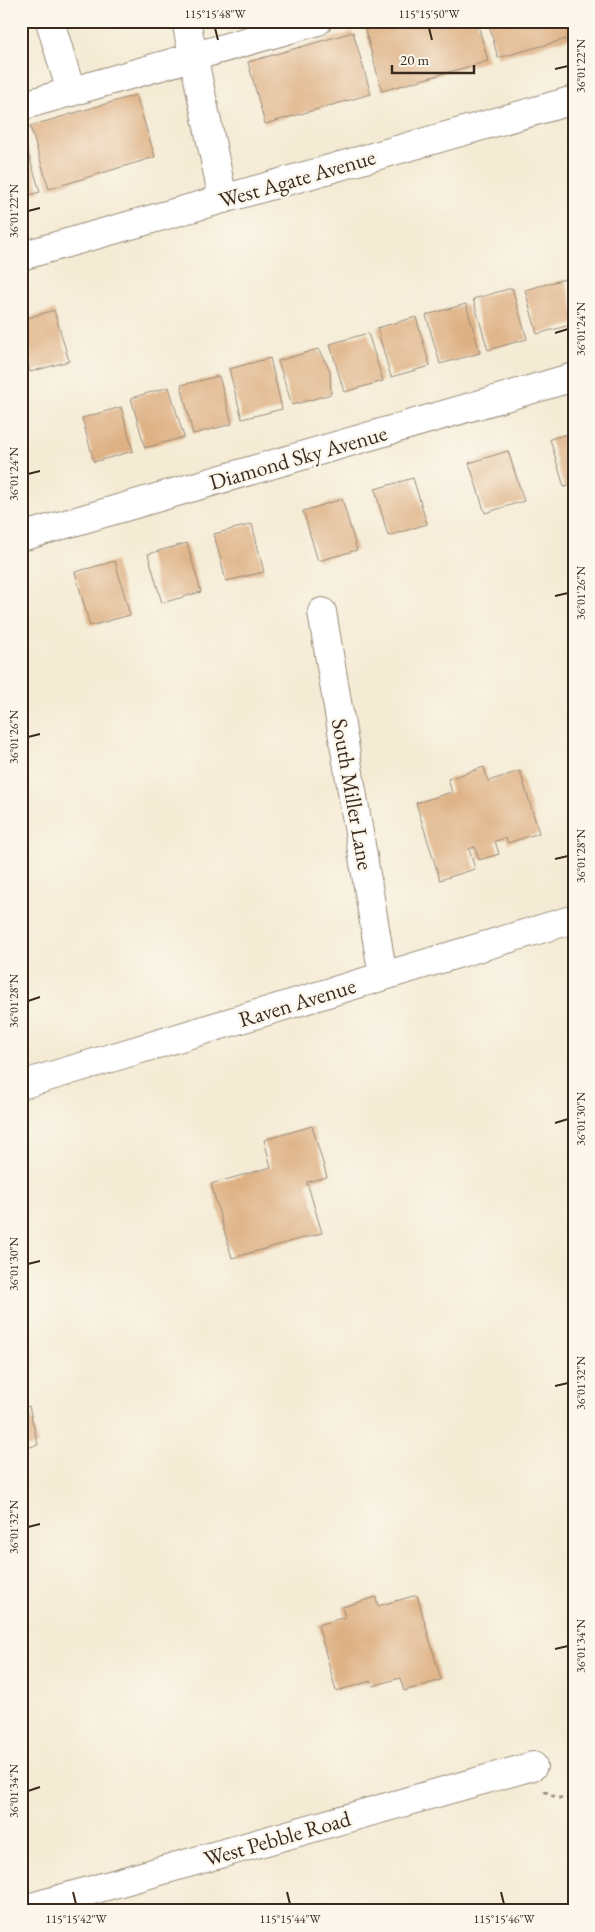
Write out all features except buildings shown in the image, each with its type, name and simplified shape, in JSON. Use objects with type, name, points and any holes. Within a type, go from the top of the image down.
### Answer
[{"type":"street","points":[[50,21],[70,92]]},
{"type":"street","points":[[186,21],[223,199]]},
{"type":"street","points":[[21,106],[318,21]]},
{"type":"street","name":"West Agate Avenue","points":[[21,256],[574,100]]},
{"type":"street","name":"Diamond Sky Avenue","points":[[21,537],[574,377]]},
{"type":"street","name":"South Miller Lane","points":[[322,612],[383,976]]},
{"type":"street","name":"Raven Avenue","points":[[21,1085],[574,919]]},
{"type":"street","name":"West Pebble Road","points":[[21,1910],[533,1766]]}]
